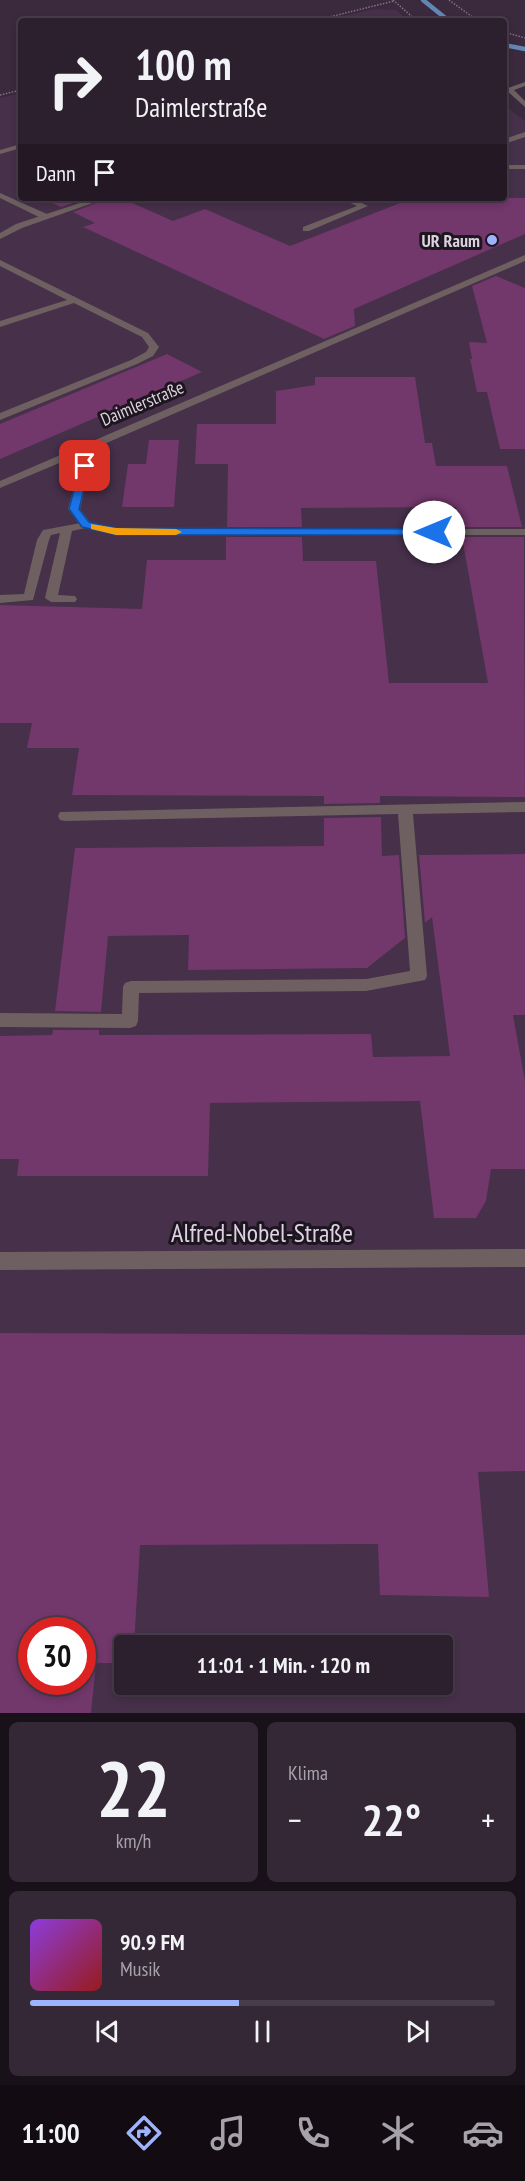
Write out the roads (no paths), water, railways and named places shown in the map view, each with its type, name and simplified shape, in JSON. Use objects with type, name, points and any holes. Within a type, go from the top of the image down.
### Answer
[{"type":"street","points":[[507,89],[525,84]]},
{"type":"street","points":[[507,89],[525,105]]},
{"type":"street","points":[[507,141],[525,134]]},
{"type":"street","points":[[0,152],[18,147]]},
{"type":"street","points":[[507,167],[525,167]]},
{"type":"street","points":[[0,195],[46,217]]},
{"type":"street","points":[[2,233],[94,201]]},
{"type":"street","points":[[306,229],[364,206],[352,201]]},
{"type":"street","name":"Daimlerstraße","points":[[86,525],[74,509],[90,445],[525,258]]},
{"type":"street","points":[[0,263],[145,335],[154,347],[150,354],[134,362],[0,417]]},
{"type":"street","points":[[0,324],[75,300]]},
{"type":"street","points":[[0,485],[90,445]]},
{"type":"street","points":[[0,599],[29,597],[47,532],[86,525],[116,532],[525,532]]},
{"type":"street","points":[[67,528],[51,598],[71,599]]},
{"type":"street","points":[[65,816],[525,807]]},
{"type":"street","points":[[0,1020],[130,1021],[130,987],[366,985],[419,976],[405,810]]},
{"type":"street","name":"Alfred-Nobel-Straße","points":[[0,1261],[525,1258]]},
{"type":"waterway","points":[[423,0],[445,18]]},
{"type":"waterway","points":[[507,46],[525,49]]},
{"type":"place","name":"UR Raum","points":[[492,240]]}]
